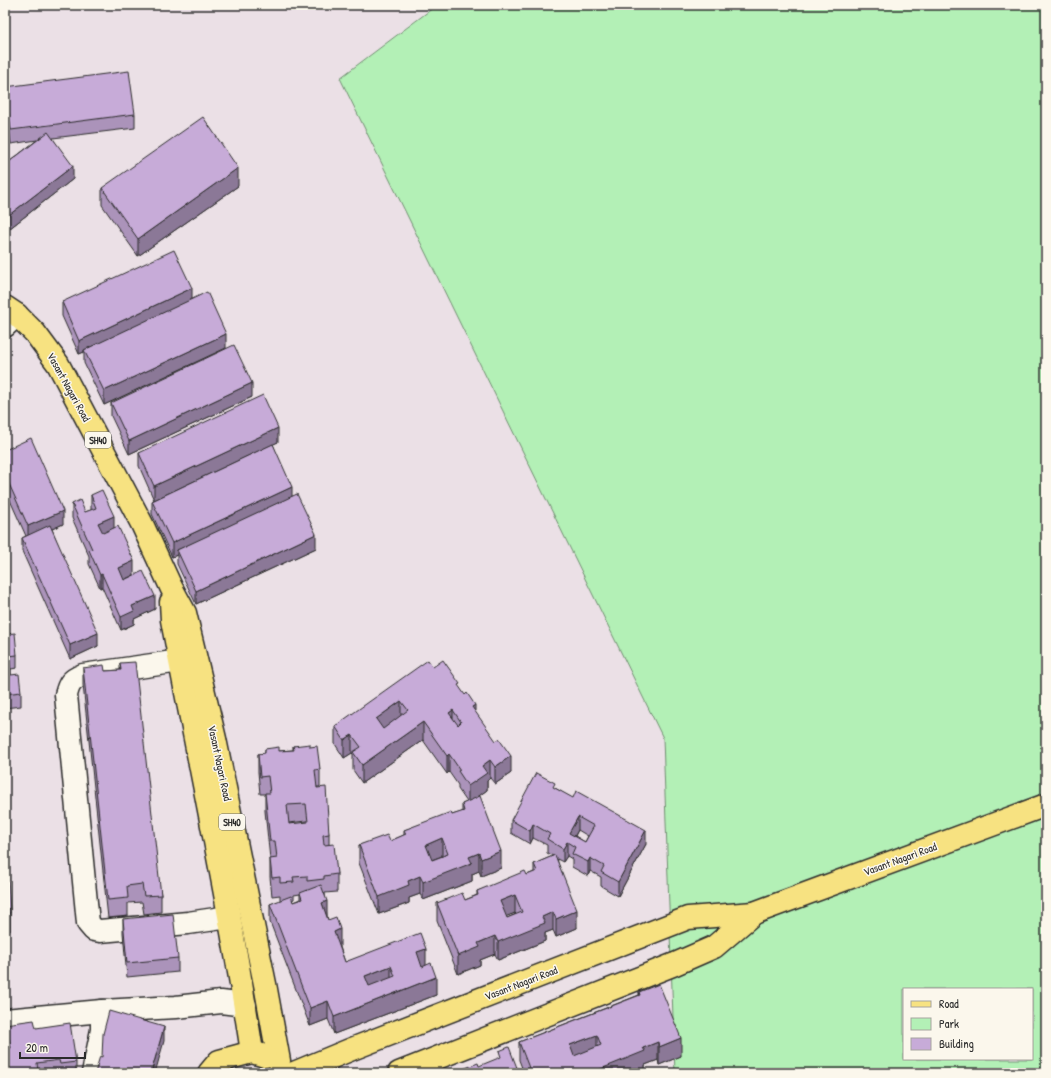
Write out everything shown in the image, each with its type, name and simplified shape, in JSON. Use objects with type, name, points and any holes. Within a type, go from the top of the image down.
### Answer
[{"type":"main road","name":"Vasant Nagari Road","points":[[9,316],[35,333],[58,364],[142,524],[185,613],[215,739],[265,984],[287,1069],[352,1049],[688,918],[754,913],[1046,806]]},
{"type":"main road","name":"Vasant Nagari Road","points":[[171,586],[172,620],[207,798],[252,1052]]},
{"type":"main road","name":"Vasant Nagari Road","points":[[399,1073],[714,947],[754,913]]},
{"type":"main road","points":[[209,1073],[219,1061],[252,1052],[287,1069]]},
{"type":"street","points":[[180,661],[83,675],[73,679],[68,687],[66,696],[88,923],[94,930],[100,931],[229,917]]},
{"type":"street","points":[[5,1020],[102,1011],[176,1007],[221,1002],[244,1004]]},
{"type":"street","points":[[93,1073],[102,1030],[102,1011]]},
{"type":"green space","points":[[437,5],[1046,5],[1046,1073],[675,1073],[663,738],[340,78]]},
{"type":"building","points":[[129,71],[135,114],[11,130],[5,87]]},
{"type":"building","points":[[203,117],[238,168],[138,239],[102,188]]},
{"type":"building","points":[[48,132],[73,166],[5,218],[5,165]]},
{"type":"building","points":[[174,250],[192,288],[79,341],[62,302]]},
{"type":"building","points":[[207,292],[226,334],[104,391],[84,350]]},
{"type":"building","points":[[234,345],[252,383],[129,441],[111,403]]},
{"type":"building","points":[[263,395],[278,428],[154,486],[139,453]]},
{"type":"building","points":[[31,438],[63,511],[28,526],[5,475],[5,450]]},
{"type":"building","points":[[273,444],[292,487],[172,543],[152,501]]},
{"type":"building","points":[[102,490],[114,516],[98,523],[103,533],[118,526],[134,561],[119,568],[124,580],[143,571],[155,596],[132,606],[134,611],[121,617],[102,574],[100,575],[89,550],[92,549],[72,504],[80,500],[85,512],[96,508],[91,495]]},
{"type":"building","points":[[297,494],[316,534],[196,591],[177,550]]},
{"type":"building","points":[[50,525],[98,633],[70,645],[22,538]]},
{"type":"building","points":[[15,633],[17,655],[9,656],[11,675],[19,674],[21,692],[5,694],[5,634]]},
{"type":"building","points":[[428,660],[433,667],[443,660],[460,684],[458,685],[465,695],[467,693],[475,705],[472,707],[496,741],[499,739],[511,756],[495,767],[490,760],[482,766],[487,773],[468,786],[458,771],[460,770],[449,754],[447,756],[423,722],[362,765],[353,752],[361,747],[352,735],[344,740],[335,726]],"holes":[[[401,701],[408,710],[383,729],[376,719]],[[453,710],[461,722],[458,725],[449,713]]]},
{"type":"building","points":[[135,662],[161,895],[144,896],[142,884],[127,886],[128,898],[108,900],[83,668],[104,665],[105,671],[121,670],[120,663]]},
{"type":"building","points":[[310,744],[310,747],[317,746],[320,769],[315,770],[317,788],[326,787],[329,834],[323,835],[324,845],[334,844],[337,874],[324,876],[324,879],[307,881],[307,876],[293,877],[294,882],[280,883],[280,877],[272,878],[270,859],[277,858],[275,841],[270,841],[265,793],[270,793],[268,776],[260,777],[258,754],[265,753],[265,749],[279,747],[279,751],[294,750],[293,746]],"holes":[[[306,804],[308,822],[289,824],[287,805]]]},
{"type":"building","points":[[536,773],[555,783],[553,787],[573,798],[576,791],[646,830],[618,882],[601,872],[604,866],[590,858],[588,862],[572,854],[575,847],[567,842],[563,849],[547,839],[550,834],[533,824],[530,831],[511,820]],"holes":[[[578,817],[594,826],[585,842],[569,833]]]},
{"type":"building","points":[[480,796],[501,851],[481,859],[479,853],[469,857],[472,863],[423,882],[420,876],[408,881],[409,885],[379,897],[359,845],[387,835],[390,841],[406,834],[404,830],[451,812],[452,815],[464,811],[462,804]],"holes":[[[442,838],[448,854],[432,860],[426,845]]]},
{"type":"building","points":[[555,855],[577,910],[556,919],[553,912],[542,917],[545,923],[498,942],[495,936],[478,943],[480,947],[458,956],[437,903],[462,893],[465,900],[478,895],[477,891],[525,871],[527,875],[537,871],[534,864]],"holes":[[[515,895],[522,912],[507,918],[500,901]]]},
{"type":"building","points":[[5,858],[7,858],[10,913],[5,913]]},
{"type":"building","points":[[321,885],[327,901],[322,903],[328,920],[336,917],[340,929],[334,932],[345,962],[420,933],[426,949],[417,952],[422,967],[431,963],[436,977],[334,1017],[328,1001],[310,1008],[270,904],[291,896],[293,902],[302,899],[300,893]],"holes":[[[391,966],[395,976],[369,986],[365,976]]]},
{"type":"building","points":[[173,914],[178,958],[127,963],[123,919]]},
{"type":"building","points":[[659,984],[681,1038],[659,1047],[658,1042],[643,1048],[645,1051],[591,1073],[531,1073],[519,1042],[640,995],[639,992]],"holes":[[[597,1035],[601,1045],[574,1056],[570,1045]]]},
{"type":"building","points":[[109,1011],[164,1027],[151,1073],[95,1073],[100,1056],[102,1057],[103,1034]]},
{"type":"building","points":[[34,1020],[36,1028],[70,1023],[76,1062],[60,1064],[59,1060],[37,1063],[38,1072],[5,1073],[5,1049],[11,1048],[9,1039],[5,1039],[5,1024]]},
{"type":"building","points":[[509,1047],[519,1073],[453,1073],[478,1063],[479,1066],[501,1057],[499,1051]]}]
